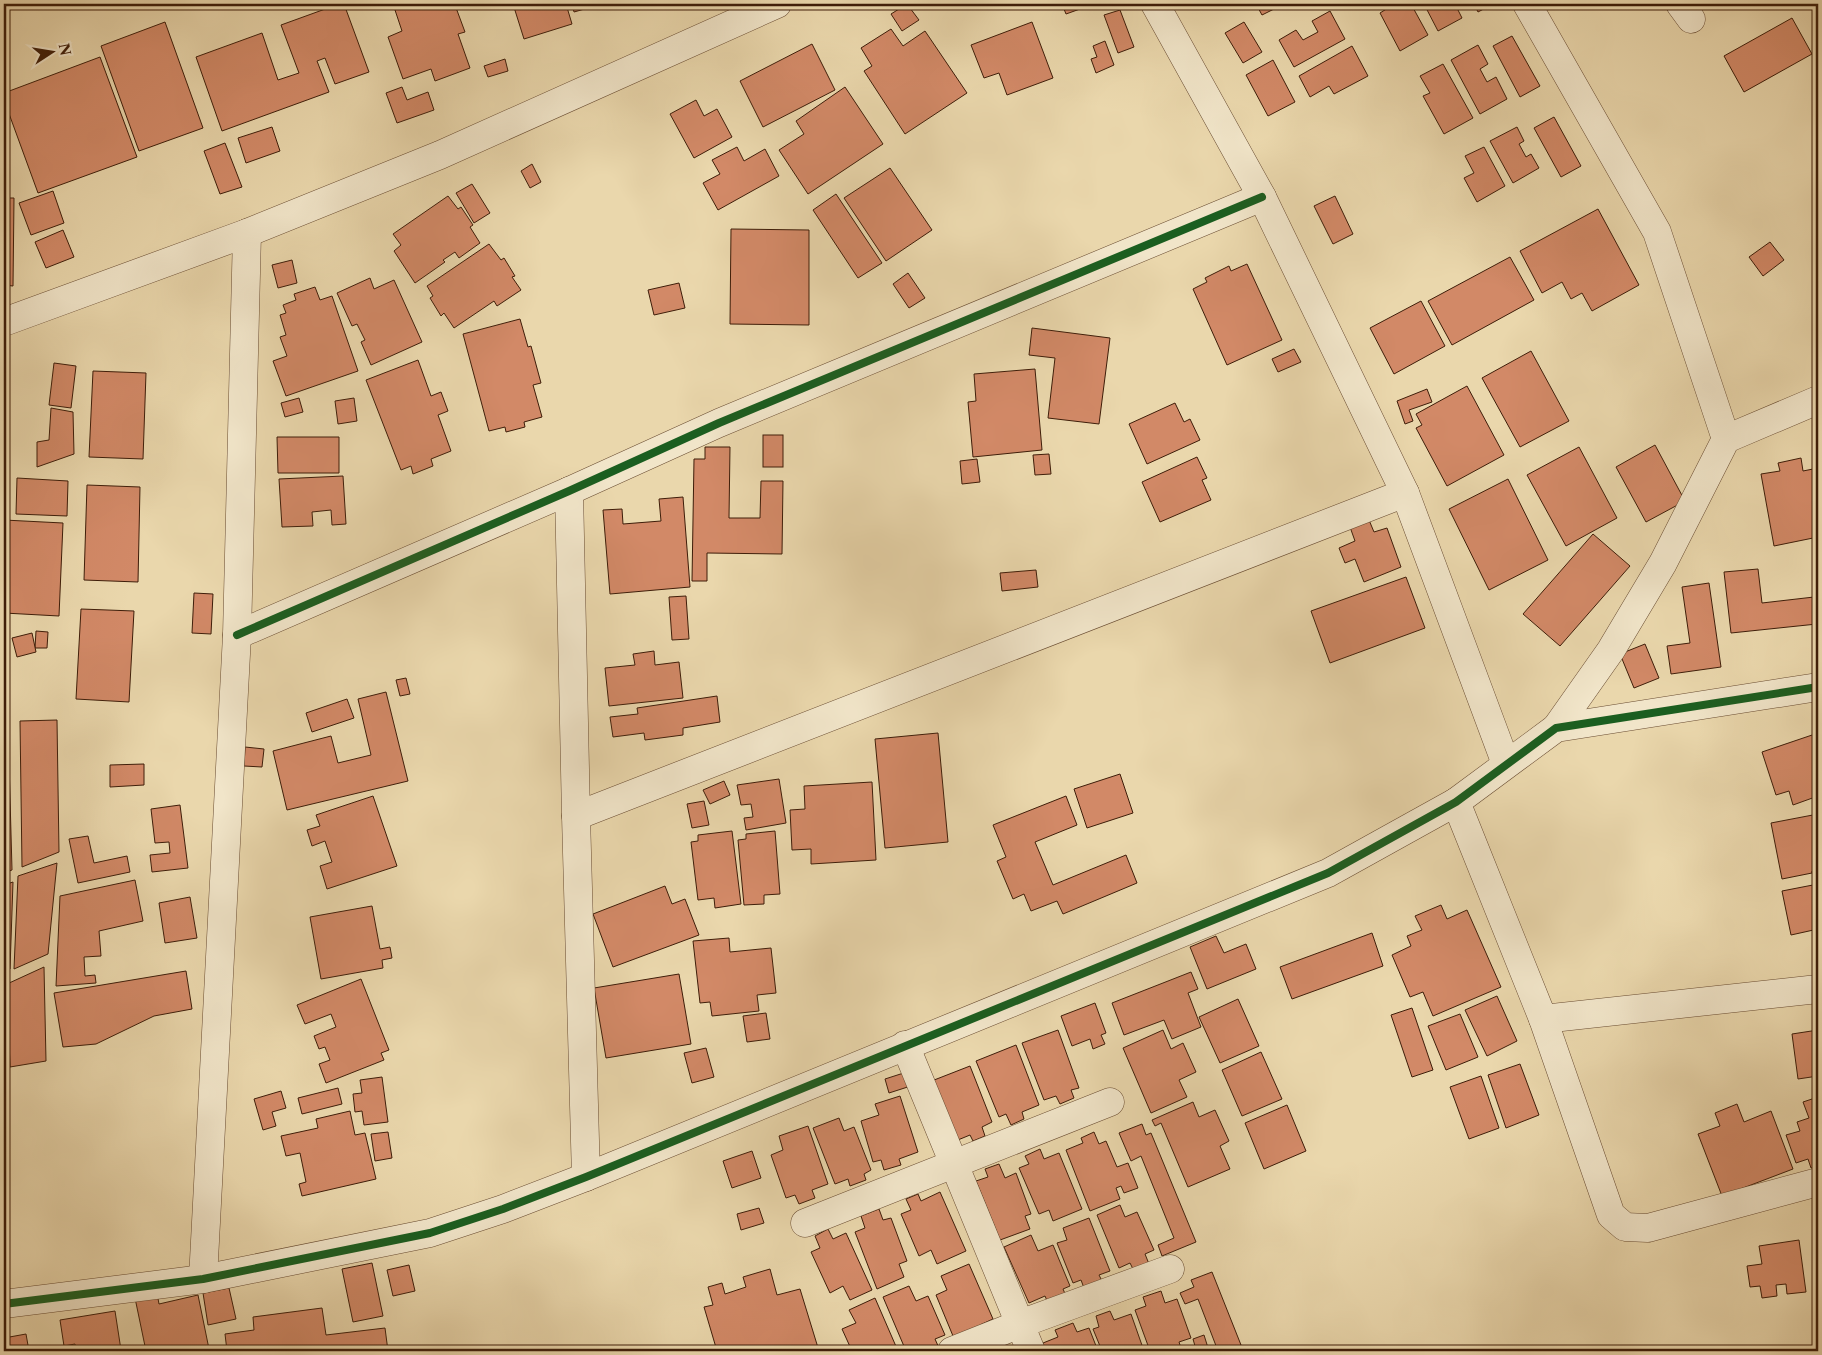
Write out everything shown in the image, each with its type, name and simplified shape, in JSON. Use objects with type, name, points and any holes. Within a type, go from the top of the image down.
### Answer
[{"type":"street","points":[[4,322],[247,232],[440,155],[777,4]]},
{"type":"street","points":[[1155,4],[1262,197],[1405,493],[1506,764]]},
{"type":"street","points":[[1527,4],[1657,232],[1726,440]]},
{"type":"street","points":[[237,635],[570,491],[719,423],[1262,197]]},
{"type":"street","points":[[203,1279],[237,635],[247,232]]},
{"type":"street","points":[[4,1304],[203,1279],[430,1233],[503,1209],[586,1177],[1328,873],[1456,802],[1556,728],[1611,650],[1663,563],[1726,440],[1818,400]]},
{"type":"street","points":[[570,491],[576,816],[586,1177]]},
{"type":"street","points":[[576,816],[1405,493]]},
{"type":"street","points":[[1556,728],[1818,687]]},
{"type":"street","points":[[1456,802],[1544,1020],[1611,1215],[1625,1227],[1648,1228],[1818,1182]]},
{"type":"street","points":[[1544,1020],[1818,989]]},
{"type":"street","points":[[905,1045],[1031,1351]]},
{"type":"street","points":[[805,1223],[1110,1102]]},
{"type":"street","points":[[952,1351],[1170,1269]]},
{"type":"building","points":[[339,4],[344,4],[369,72],[335,84],[325,58],[317,61],[329,92],[222,131],[196,57],[262,33],[278,80],[299,73],[281,25]]},
{"type":"building","points":[[393,4],[447,4],[448,7],[455,5],[465,32],[458,34],[470,68],[435,81],[431,69],[403,79],[388,37],[402,31]]},
{"type":"building","points":[[513,4],[566,4],[572,24],[524,39]]},
{"type":"building","points":[[572,4],[602,4],[574,12]]},
{"type":"building","points":[[907,4],[919,20],[902,31],[891,14]]},
{"type":"building","points":[[1062,4],[1094,4],[1066,14]]},
{"type":"building","points":[[1256,4],[1284,4],[1262,15]]},
{"type":"building","points":[[1386,4],[1411,4],[1428,35],[1400,51],[1380,13],[1388,8]]},
{"type":"building","points":[[1424,4],[1455,4],[1462,18],[1438,31]]},
{"type":"building","points":[[1474,4],[1493,4],[1478,12]]},
{"type":"building","points":[[1120,10],[1134,47],[1118,53],[1104,15]]},
{"type":"building","points":[[1330,11],[1345,39],[1294,67],[1279,40],[1296,30],[1303,40],[1318,32],[1312,21]]},
{"type":"building","points":[[1792,18],[1812,54],[1744,92],[1724,56]]},
{"type":"building","points":[[165,22],[203,128],[139,151],[101,46]]},
{"type":"building","points":[[1032,22],[1053,78],[1007,95],[999,73],[984,78],[971,45]]},
{"type":"building","points":[[1244,22],[1262,52],[1243,63],[1225,33]]},
{"type":"building","points":[[891,29],[903,46],[925,31],[967,93],[905,134],[864,71],[872,66],[861,48]]},
{"type":"building","points":[[1512,36],[1540,86],[1520,97],[1493,46]]},
{"type":"building","points":[[1105,41],[1114,65],[1096,73],[1091,59],[1097,57],[1093,46]]},
{"type":"building","points":[[812,44],[835,90],[763,127],[740,81]]},
{"type":"building","points":[[1478,45],[1488,64],[1480,69],[1487,82],[1496,77],[1507,99],[1480,114],[1451,60]]},
{"type":"building","points":[[1352,46],[1368,76],[1334,94],[1329,86],[1310,97],[1299,76]]},
{"type":"building","points":[[100,57],[137,157],[38,193],[4,100],[4,93]]},
{"type":"building","points":[[505,59],[508,71],[488,77],[484,66]]},
{"type":"building","points":[[1273,60],[1295,102],[1268,116],[1246,75]]},
{"type":"building","points":[[1443,64],[1473,118],[1444,134],[1423,96],[1430,93],[1420,76]]},
{"type":"building","points":[[402,87],[407,100],[428,92],[434,110],[397,123],[386,93]]},
{"type":"building","points":[[845,87],[883,144],[808,194],[779,150],[804,134],[796,121]]},
{"type":"building","points":[[696,100],[704,116],[717,109],[732,137],[694,158],[670,114]]},
{"type":"building","points":[[1554,117],[1581,166],[1561,177],[1534,128]]},
{"type":"building","points":[[4,123],[9,141],[4,146]]},
{"type":"building","points":[[272,127],[280,151],[246,163],[238,138]]},
{"type":"building","points":[[1517,127],[1524,141],[1519,144],[1526,157],[1531,154],[1539,168],[1513,183],[1490,141]]},
{"type":"building","points":[[225,143],[242,187],[220,194],[204,151]]},
{"type":"building","points":[[737,147],[744,161],[765,149],[779,176],[718,210],[703,183],[720,174],[712,160]]},
{"type":"building","points":[[1484,147],[1505,186],[1477,202],[1464,178],[1474,173],[1465,156]]},
{"type":"building","points":[[532,164],[541,182],[530,188],[521,171]]},
{"type":"building","points":[[890,168],[932,230],[886,261],[844,198]]},
{"type":"building","points":[[472,184],[490,213],[474,223],[456,193]]},
{"type":"building","points":[[53,191],[64,223],[31,235],[19,203]]},
{"type":"building","points":[[836,194],[882,263],[858,278],[813,210]]},
{"type":"building","points":[[448,196],[458,209],[461,207],[473,225],[470,227],[480,243],[459,258],[455,252],[443,260],[445,262],[415,283],[394,251],[401,245],[393,234]]},
{"type":"building","points":[[1335,196],[1353,234],[1333,244],[1314,206]]},
{"type":"building","points":[[4,198],[14,198],[13,286],[4,285]]},
{"type":"building","points":[[1598,209],[1639,285],[1592,311],[1582,293],[1571,299],[1562,282],[1542,293],[1520,251]]},
{"type":"building","points":[[731,229],[809,230],[809,325],[730,324]]},
{"type":"building","points":[[63,230],[74,257],[46,268],[35,242]]},
{"type":"building","points":[[1770,242],[1784,260],[1763,276],[1749,257]]},
{"type":"building","points":[[489,244],[501,260],[504,258],[515,276],[512,277],[521,290],[497,306],[494,301],[454,328],[444,313],[441,316],[430,298],[433,296],[427,286]]},
{"type":"building","points":[[1510,257],[1534,300],[1452,345],[1428,301]]},
{"type":"building","points":[[292,260],[297,283],[278,288],[272,265]]},
{"type":"building","points":[[1247,264],[1282,340],[1227,365],[1193,289],[1207,282],[1205,278],[1229,266],[1231,271]]},
{"type":"building","points":[[908,273],[925,298],[909,308],[893,284]]},
{"type":"building","points":[[370,278],[374,289],[394,280],[422,342],[371,365],[361,342],[365,340],[357,324],[352,326],[337,293]]},
{"type":"building","points":[[679,283],[685,308],[654,315],[648,290]]},
{"type":"building","points":[[315,287],[320,300],[332,296],[358,371],[286,396],[273,361],[287,356],[280,337],[286,335],[280,315],[286,313],[283,305],[296,300],[294,294]]},
{"type":"building","points":[[1421,301],[1445,346],[1394,374],[1370,328]]},
{"type":"building","points":[[520,319],[528,347],[531,346],[541,383],[533,385],[542,417],[524,422],[525,427],[506,432],[505,427],[489,431],[463,334]]},
{"type":"building","points":[[1032,328],[1110,338],[1099,424],[1048,418],[1055,358],[1029,355]]},
{"type":"building","points":[[1294,349],[1301,362],[1278,372],[1272,359]]},
{"type":"building","points":[[1531,351],[1569,421],[1520,447],[1482,378]]},
{"type":"building","points":[[418,360],[431,396],[441,392],[448,411],[438,415],[451,451],[431,459],[433,466],[413,474],[411,466],[401,470],[366,380]]},
{"type":"building","points":[[54,363],[76,366],[71,408],[49,405]]},
{"type":"building","points":[[1035,369],[1042,450],[973,457],[968,402],[976,401],[974,374]]},
{"type":"building","points":[[93,371],[146,373],[143,459],[89,457]]},
{"type":"building","points":[[1467,386],[1504,455],[1447,486],[1416,428],[1422,425],[1416,414]]},
{"type":"building","points":[[1427,389],[1432,402],[1409,410],[1413,421],[1405,424],[1397,401]]},
{"type":"building","points":[[4,390],[9,417],[4,417]]},
{"type":"building","points":[[299,398],[303,412],[285,417],[281,403]]},
{"type":"building","points":[[354,398],[357,421],[338,424],[335,401]]},
{"type":"building","points":[[1175,403],[1184,422],[1190,419],[1200,440],[1147,464],[1129,424]]},
{"type":"building","points":[[51,408],[73,412],[74,454],[37,467],[37,442],[49,440]]},
{"type":"building","points":[[763,435],[783,435],[783,467],[763,467]]},
{"type":"building","points":[[277,437],[339,437],[339,473],[278,473]]},
{"type":"building","points":[[1655,445],[1685,501],[1646,522],[1616,467]]},
{"type":"building","points":[[705,447],[730,447],[729,518],[760,518],[761,481],[783,481],[782,554],[707,553],[707,581],[692,581],[694,459],[705,459]]},
{"type":"building","points":[[1579,447],[1617,518],[1566,546],[1527,475]]},
{"type":"building","points":[[1049,454],[1051,474],[1035,475],[1033,455]]},
{"type":"building","points":[[1197,457],[1207,478],[1202,480],[1211,500],[1160,522],[1142,482]]},
{"type":"building","points":[[1801,458],[1803,471],[1818,468],[1818,537],[1774,546],[1761,474],[1780,471],[1778,463]]},
{"type":"building","points":[[977,459],[980,482],[962,484],[960,461]]},
{"type":"building","points":[[343,476],[346,524],[332,525],[331,510],[312,512],[313,526],[282,527],[279,479]]},
{"type":"building","points":[[17,478],[68,481],[67,516],[16,514]]},
{"type":"building","points":[[1508,479],[1548,560],[1489,590],[1449,509]]},
{"type":"building","points":[[87,485],[140,487],[138,582],[84,580]]},
{"type":"building","points":[[683,497],[690,587],[610,594],[603,510],[622,509],[623,524],[661,521],[659,499]]},
{"type":"building","points":[[4,520],[63,523],[59,616],[4,613]]},
{"type":"building","points":[[1369,520],[1374,532],[1387,528],[1401,567],[1364,582],[1355,559],[1345,563],[1339,548],[1355,541],[1350,527]]},
{"type":"building","points":[[1593,534],[1630,566],[1560,646],[1523,614]]},
{"type":"building","points":[[1758,569],[1762,603],[1814,597],[1817,624],[1731,633],[1724,572]]},
{"type":"building","points":[[1036,570],[1038,587],[1002,591],[1000,573]]},
{"type":"building","points":[[1406,577],[1425,628],[1330,663],[1311,611]]},
{"type":"building","points":[[1709,583],[1721,667],[1671,674],[1667,646],[1690,643],[1682,587]]},
{"type":"building","points":[[194,593],[213,594],[211,634],[192,633]]},
{"type":"building","points":[[686,596],[689,639],[672,640],[669,597]]},
{"type":"building","points":[[81,609],[134,611],[129,702],[76,699]]},
{"type":"building","points":[[36,631],[48,632],[47,648],[35,648]]},
{"type":"building","points":[[32,633],[36,652],[17,657],[12,638]]},
{"type":"building","points":[[1645,644],[1659,678],[1634,688],[1620,654]]},
{"type":"building","points":[[4,645],[8,669],[4,669]]},
{"type":"building","points":[[654,651],[655,665],[679,662],[683,698],[609,706],[605,668],[635,665],[633,654]]},
{"type":"building","points":[[406,678],[410,694],[400,696],[396,680]]},
{"type":"building","points":[[386,692],[408,781],[287,810],[273,751],[331,736],[338,763],[371,755],[358,699]]},
{"type":"building","points":[[717,696],[720,722],[683,728],[683,735],[645,740],[644,733],[613,737],[610,717],[638,714],[637,708]]},
{"type":"building","points":[[347,699],[354,718],[312,732],[306,713]]},
{"type":"building","points":[[57,720],[59,852],[22,867],[20,721]]},
{"type":"building","points":[[4,725],[8,725],[12,870],[4,873]]},
{"type":"building","points":[[938,733],[948,842],[885,848],[875,739]]},
{"type":"building","points":[[1818,733],[1818,796],[1793,805],[1789,791],[1776,795],[1762,752]]},
{"type":"building","points":[[245,747],[264,749],[262,767],[244,766]]},
{"type":"building","points":[[144,764],[144,785],[110,787],[110,765]]},
{"type":"building","points":[[1120,774],[1133,813],[1087,828],[1074,789]]},
{"type":"building","points":[[779,779],[786,823],[746,830],[744,818],[753,817],[751,804],[741,805],[737,785]]},
{"type":"building","points":[[724,781],[730,795],[710,804],[703,790]]},
{"type":"building","points":[[872,782],[876,860],[811,864],[811,849],[792,850],[790,810],[805,809],[804,786]]},
{"type":"building","points":[[373,796],[397,866],[327,889],[320,866],[332,862],[325,841],[312,846],[307,830],[320,826],[316,815]]},
{"type":"building","points":[[1066,796],[1077,825],[1035,842],[1053,885],[1126,855],[1137,883],[1063,914],[1057,901],[1031,911],[1024,894],[1013,899],[997,861],[1006,857],[993,825]]},
{"type":"building","points":[[704,801],[709,825],[692,828],[687,804]]},
{"type":"building","points":[[180,805],[188,868],[152,872],[150,855],[170,853],[169,842],[155,843],[151,809]]},
{"type":"building","points":[[1818,814],[1818,870],[1782,879],[1771,823]]},
{"type":"building","points":[[732,831],[741,904],[715,908],[714,898],[698,900],[691,842],[698,841],[698,835]]},
{"type":"building","points":[[775,831],[780,894],[764,895],[764,904],[744,905],[738,840],[746,839],[746,834]]},
{"type":"building","points":[[88,836],[94,863],[127,856],[130,872],[78,883],[69,839]]},
{"type":"building","points":[[57,863],[48,954],[14,969],[18,876]]},
{"type":"building","points":[[135,880],[143,921],[99,931],[101,956],[84,957],[85,976],[95,975],[96,983],[56,986],[60,896]]},
{"type":"building","points":[[13,882],[10,969],[4,971],[4,885]]},
{"type":"building","points":[[1818,884],[1818,929],[1791,935],[1782,891]]},
{"type":"building","points":[[665,886],[672,904],[685,899],[699,935],[613,967],[593,914]]},
{"type":"building","points":[[190,897],[197,938],[165,943],[159,903]]},
{"type":"building","points":[[1441,905],[1447,919],[1467,910],[1501,987],[1433,1016],[1423,992],[1410,997],[1392,955],[1411,946],[1407,936],[1422,930],[1415,916]]},
{"type":"building","points":[[372,906],[380,949],[390,947],[392,958],[382,960],[383,968],[321,979],[310,917]]},
{"type":"building","points":[[1372,933],[1383,966],[1292,999],[1280,967]]},
{"type":"building","points":[[1216,936],[1224,953],[1246,944],[1256,969],[1207,989],[1190,947]]},
{"type":"building","points":[[729,938],[730,952],[771,948],[776,993],[757,995],[759,1011],[712,1016],[710,1002],[700,1003],[693,941]]},
{"type":"building","points":[[44,967],[46,1061],[10,1067],[7,984]]},
{"type":"building","points":[[186,971],[192,1009],[154,1016],[96,1044],[63,1047],[54,993]]},
{"type":"building","points":[[1191,972],[1198,989],[1188,993],[1201,1027],[1172,1039],[1164,1020],[1124,1035],[1112,1003]]},
{"type":"building","points":[[679,974],[691,1044],[606,1058],[594,988]]},
{"type":"building","points":[[361,979],[389,1050],[381,1053],[384,1060],[326,1083],[319,1064],[330,1060],[325,1047],[319,1049],[314,1036],[336,1027],[331,1014],[305,1024],[297,1005]]},
{"type":"building","points":[[4,990],[5,1074],[4,1074]]},
{"type":"building","points":[[1497,996],[1517,1041],[1487,1056],[1465,1010]]},
{"type":"building","points":[[1238,999],[1259,1046],[1220,1063],[1199,1017]]},
{"type":"building","points":[[1095,1003],[1106,1033],[1101,1035],[1105,1044],[1093,1049],[1090,1039],[1072,1046],[1061,1016]]},
{"type":"building","points":[[1412,1008],[1433,1070],[1412,1077],[1391,1015]]},
{"type":"building","points":[[766,1013],[770,1039],[747,1042],[743,1016]]},
{"type":"building","points":[[1460,1014],[1478,1057],[1446,1070],[1428,1026]]},
{"type":"building","points":[[1058,1030],[1079,1088],[1071,1090],[1074,1098],[1060,1104],[1056,1096],[1044,1100],[1022,1043]]},
{"type":"building","points":[[1163,1030],[1171,1049],[1183,1043],[1196,1072],[1179,1080],[1187,1097],[1151,1113],[1123,1048]]},
{"type":"building","points":[[1818,1030],[1818,1076],[1798,1079],[1792,1034]]},
{"type":"building","points":[[1016,1045],[1039,1105],[1022,1112],[1024,1119],[1011,1125],[1006,1114],[999,1117],[976,1061]]},
{"type":"building","points":[[706,1048],[714,1077],[692,1083],[684,1053]]},
{"type":"building","points":[[1261,1052],[1282,1099],[1242,1116],[1222,1070]]},
{"type":"building","points":[[1520,1064],[1539,1115],[1506,1128],[1488,1075]]},
{"type":"building","points":[[970,1066],[992,1122],[982,1127],[985,1136],[973,1141],[970,1135],[953,1142],[929,1082]]},
{"type":"building","points":[[913,1070],[917,1084],[889,1093],[885,1079]]},
{"type":"building","points":[[1481,1076],[1499,1128],[1469,1139],[1450,1087]]},
{"type":"building","points":[[382,1077],[388,1122],[364,1125],[362,1111],[355,1112],[353,1094],[362,1093],[360,1080]]},
{"type":"building","points":[[338,1088],[342,1104],[302,1114],[298,1098]]},
{"type":"building","points":[[281,1091],[286,1108],[272,1112],[276,1126],[263,1130],[254,1099]]},
{"type":"building","points":[[900,1096],[918,1152],[899,1159],[901,1165],[884,1170],[881,1160],[873,1162],[861,1121],[879,1115],[875,1104]]},
{"type":"building","points":[[1818,1097],[1818,1165],[1811,1168],[1808,1159],[1796,1163],[1786,1135],[1800,1131],[1797,1122],[1809,1118],[1803,1102]]},
{"type":"building","points":[[1193,1102],[1199,1117],[1215,1110],[1229,1141],[1220,1146],[1230,1169],[1188,1187],[1161,1123],[1155,1126],[1152,1120]]},
{"type":"building","points":[[1737,1104],[1744,1122],[1771,1111],[1793,1169],[1722,1196],[1698,1134],[1720,1126],[1715,1113]]},
{"type":"building","points":[[1287,1105],[1306,1151],[1264,1169],[1245,1123]]},
{"type":"building","points":[[350,1111],[355,1135],[365,1133],[376,1179],[302,1196],[299,1184],[306,1182],[300,1153],[286,1156],[281,1136],[318,1128],[316,1119]]},
{"type":"building","points":[[839,1118],[844,1131],[854,1127],[871,1170],[864,1174],[866,1180],[850,1186],[848,1179],[835,1184],[813,1128]]},
{"type":"building","points":[[1142,1124],[1146,1135],[1151,1133],[1196,1242],[1162,1256],[1158,1245],[1174,1238],[1141,1156],[1131,1161],[1119,1133]]},
{"type":"building","points":[[808,1126],[828,1184],[812,1190],[815,1198],[799,1204],[795,1195],[786,1198],[771,1155],[783,1150],[779,1136]]},
{"type":"building","points":[[388,1132],[392,1158],[375,1161],[371,1134]]},
{"type":"building","points":[[1094,1132],[1099,1144],[1106,1141],[1117,1167],[1128,1163],[1138,1188],[1124,1193],[1121,1186],[1116,1188],[1120,1199],[1090,1211],[1066,1150],[1083,1143],[1081,1138]]},
{"type":"building","points":[[1040,1149],[1044,1159],[1059,1153],[1082,1209],[1053,1221],[1049,1210],[1039,1214],[1019,1168],[1029,1164],[1025,1156]]},
{"type":"building","points":[[752,1151],[761,1178],[732,1188],[723,1161]]},
{"type":"building","points":[[999,1164],[1005,1178],[1016,1173],[1031,1214],[1025,1216],[1030,1229],[1000,1240],[976,1181],[988,1177],[985,1169]]},
{"type":"building","points":[[940,1192],[966,1251],[937,1264],[931,1250],[919,1256],[901,1214],[911,1210],[906,1199],[918,1194],[921,1201]]},
{"type":"building","points":[[1120,1205],[1125,1217],[1137,1212],[1154,1250],[1145,1254],[1149,1264],[1134,1271],[1130,1263],[1119,1268],[1097,1215]]},
{"type":"building","points":[[759,1208],[764,1223],[741,1230],[737,1214]]},
{"type":"building","points":[[879,1209],[883,1220],[891,1218],[907,1261],[899,1264],[904,1277],[877,1289],[855,1232],[865,1228],[861,1216]]},
{"type":"building","points":[[1089,1218],[1110,1271],[1099,1275],[1102,1281],[1084,1288],[1081,1280],[1073,1283],[1057,1243],[1067,1240],[1063,1228]]},
{"type":"building","points":[[828,1229],[833,1239],[846,1233],[872,1290],[850,1300],[843,1286],[830,1293],[811,1252],[820,1248],[815,1236]]},
{"type":"building","points":[[1031,1235],[1038,1251],[1053,1245],[1070,1286],[1063,1289],[1066,1296],[1048,1303],[1045,1296],[1029,1303],[1004,1247]]},
{"type":"building","points":[[1799,1240],[1806,1292],[1787,1294],[1786,1284],[1776,1285],[1777,1296],[1762,1298],[1760,1286],[1750,1287],[1747,1266],[1762,1264],[1759,1246]]},
{"type":"building","points":[[372,1263],[383,1316],[353,1322],[342,1269]]},
{"type":"building","points":[[969,1264],[993,1319],[980,1325],[982,1331],[953,1336],[936,1295],[947,1290],[941,1276]]},
{"type":"building","points":[[409,1265],[415,1291],[393,1296],[387,1270]]},
{"type":"building","points":[[770,1269],[777,1295],[800,1289],[819,1351],[717,1351],[704,1307],[713,1305],[708,1287],[722,1283],[725,1294],[746,1287],[743,1277]]},
{"type":"building","points":[[1212,1272],[1241,1345],[1225,1351],[1218,1351],[1198,1299],[1185,1304],[1180,1293],[1194,1287],[1191,1280]]},
{"type":"building","points":[[909,1286],[916,1301],[928,1296],[945,1335],[935,1339],[939,1348],[931,1351],[922,1351],[921,1348],[906,1351],[883,1297]]},
{"type":"building","points":[[229,1288],[236,1319],[208,1325],[203,1293]]},
{"type":"building","points":[[1161,1291],[1165,1303],[1177,1299],[1191,1338],[1179,1342],[1182,1351],[1150,1351],[1135,1310],[1146,1306],[1143,1297]]},
{"type":"building","points":[[157,1293],[159,1304],[198,1295],[209,1349],[199,1351],[146,1351],[135,1298]]},
{"type":"building","points":[[875,1298],[898,1351],[852,1351],[842,1329],[856,1323],[849,1310]]},
{"type":"building","points":[[322,1308],[326,1335],[385,1328],[388,1351],[227,1351],[225,1334],[254,1330],[253,1317]]},
{"type":"building","points":[[115,1311],[121,1350],[76,1351],[75,1344],[64,1346],[60,1320]]},
{"type":"building","points":[[1110,1311],[1114,1320],[1131,1314],[1144,1351],[1102,1351],[1093,1329],[1099,1327],[1096,1316]]},
{"type":"building","points":[[1073,1323],[1077,1332],[1089,1328],[1098,1351],[1046,1351],[1043,1343],[1058,1337],[1055,1330]]},
{"type":"building","points":[[26,1334],[29,1351],[4,1351],[4,1338]]},
{"type":"building","points":[[1204,1335],[1209,1351],[1189,1351],[1188,1348],[1195,1346],[1193,1339]]},
{"type":"cycle path","points":[[237,635],[569,491],[719,423],[1262,197]]},
{"type":"cycle path","points":[[4,1304],[203,1279],[430,1233],[503,1209],[586,1177],[1328,873],[1456,802],[1556,728],[1818,687]]}]
